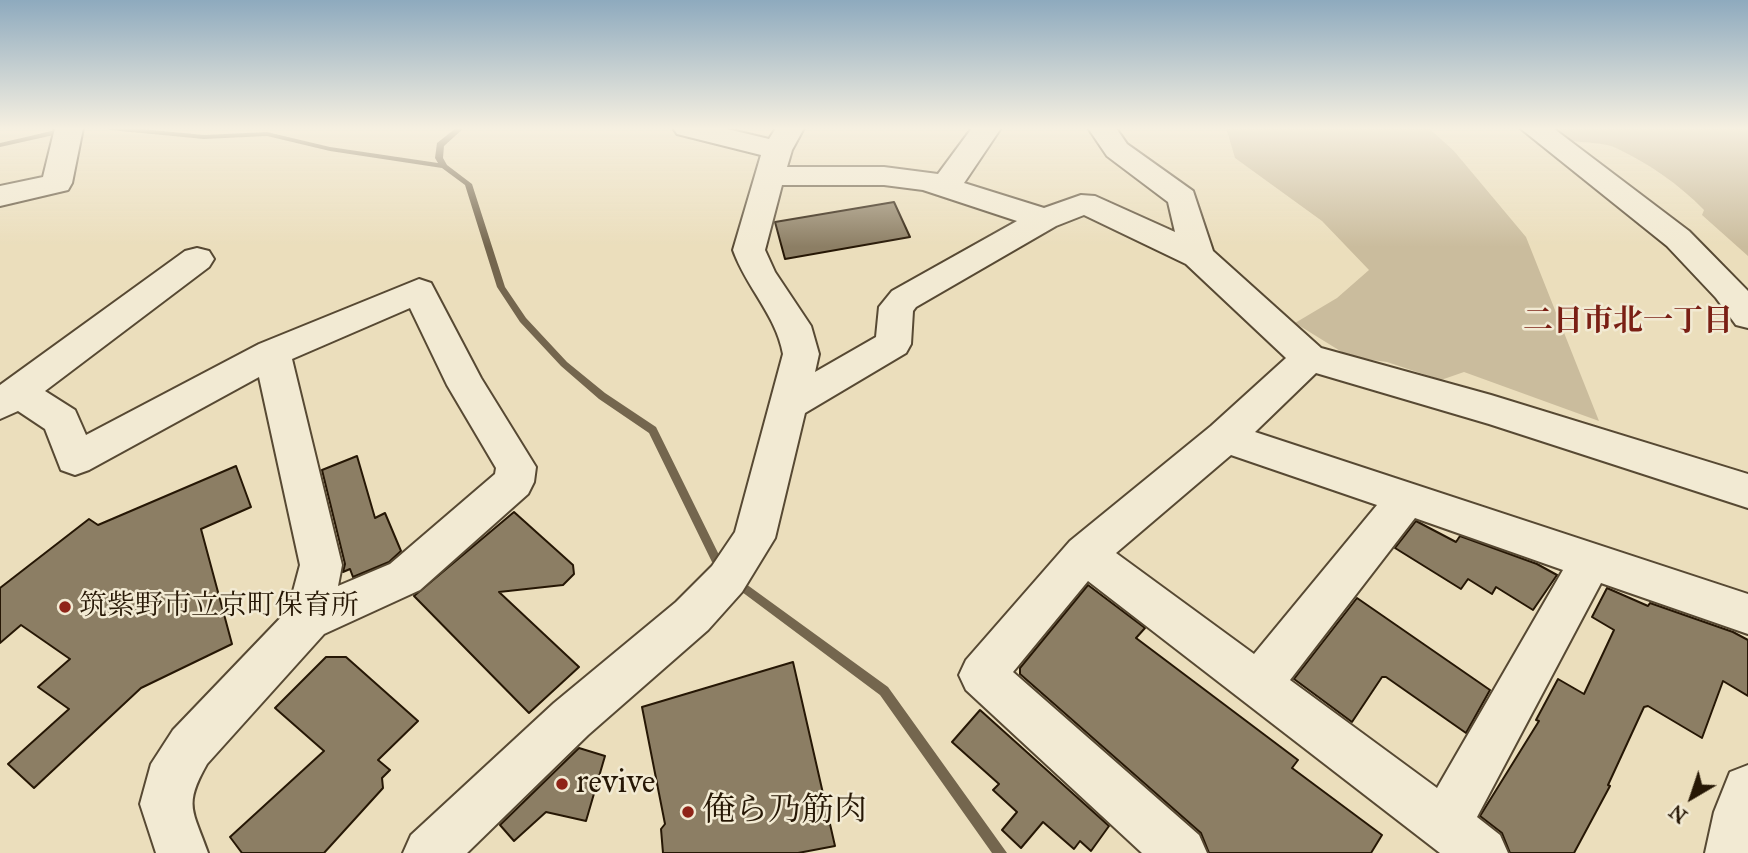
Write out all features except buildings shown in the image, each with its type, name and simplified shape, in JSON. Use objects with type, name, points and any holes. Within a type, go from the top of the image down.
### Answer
[{"type":"street","points":[[0,195],[57,183],[60,168]]},
{"type":"street","points":[[429,853],[571,719],[692,616],[727,579],[754,538],[801,354],[800,341],[753,262],[749,250],[774,168]]},
{"type":"street","points":[[850,168],[884,176],[927,181],[1045,219]]},
{"type":"street","points":[[945,187],[959,168]]},
{"type":"street","points":[[1140,168],[1182,198],[1198,256]]},
{"type":"street","points":[[1587,168],[1647,213],[1732,291],[1748,316]]},
{"type":"street","points":[[789,404],[893,344],[896,307],[904,299],[1045,219],[1081,205],[1095,206],[1198,256],[1309,358],[1491,410],[1748,491]]},
{"type":"street","points":[[9,398],[197,259]]},
{"type":"street","points":[[9,398],[61,420],[75,459],[272,353],[419,291],[466,385],[516,467],[514,482],[405,577],[308,621],[178,763],[169,782],[165,804],[182,853]]},
{"type":"street","points":[[272,353],[321,565],[308,621]]},
{"type":"street","points":[[1181,853],[982,675],[1085,554],[1226,437],[1309,358]]},
{"type":"street","points":[[1226,437],[1748,614]]},
{"type":"street","points":[[1259,684],[1407,498]]},
{"type":"street","points":[[1085,554],[1482,853]]},
{"type":"street","points":[[1445,825],[1591,561]]},
{"type":"street","points":[[1731,853],[1739,812],[1748,790]]},
{"type":"shaded area","points":[[1249,168],[1468,168],[1526,237],[1599,421],[1464,372],[1441,380],[1387,362],[1350,357],[1295,323],[1337,298],[1369,270],[1322,221]]},
{"type":"shaded area","points":[[1652,168],[1748,168],[1748,256],[1702,215],[1704,210],[1695,201]]},
{"type":"waterway","points":[[446,168],[468,184],[501,287],[523,320],[564,364],[602,396],[653,430],[716,559]]},
{"type":"waterway","points":[[746,589],[884,691],[1000,853]]},
{"type":"place","name":"筑紫野市立京町保育所","points":[[65,607]]},
{"type":"place","name":"revive","points":[[562,784]]},
{"type":"place","name":"俺ら乃筋肉","points":[[688,812]]},
{"type":"district","name":"二日市北一丁目","points":[[1628,323]]}]
